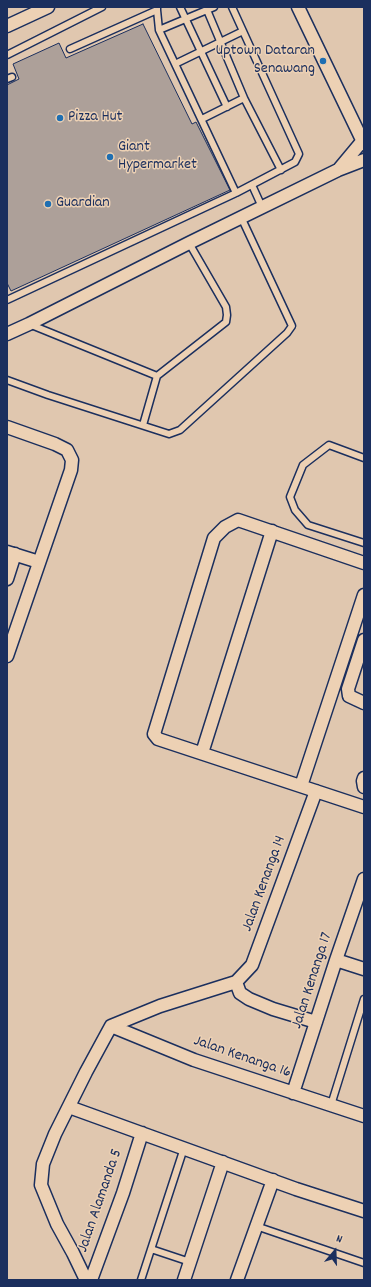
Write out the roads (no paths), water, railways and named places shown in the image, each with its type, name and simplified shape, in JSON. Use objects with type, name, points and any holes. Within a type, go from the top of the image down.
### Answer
[{"type":"street","points":[[7,26],[48,7]]},
{"type":"street","points":[[298,7],[363,141],[338,170]]},
{"type":"street","points":[[7,334],[241,217],[338,170],[364,160]]},
{"type":"street","points":[[7,427],[56,444],[67,450],[72,460],[71,470],[7,656]]},
{"type":"street","points":[[364,563],[238,520],[225,527],[214,538],[211,546],[154,734],[158,739],[364,807]]},
{"type":"street","points":[[202,753],[272,531]]},
{"type":"street","points":[[7,579],[11,553],[39,562]]},
{"type":"street","points":[[301,786],[364,595]]},
{"type":"street","points":[[364,640],[348,689],[349,696],[364,703]]},
{"type":"street","points":[[364,778],[364,787]]},
{"type":"street","name":"Jalan Kenanga 14","points":[[236,982],[252,965],[316,791]]},
{"type":"street","name":"Jalan Kenanga 17","points":[[293,1093],[364,879]]},
{"type":"street","points":[[336,960],[364,969]]},
{"type":"street","points":[[86,1280],[73,1253],[56,1224],[41,1185],[43,1164],[69,1107],[111,1026],[160,1006],[236,982],[240,993],[249,999],[273,1009],[316,1022]]},
{"type":"street","name":"Jalan Kenanga 16","points":[[111,1026],[194,1060],[364,1116]]},
{"type":"street","points":[[69,1107],[364,1211]]},
{"type":"street","name":"Jalan Alamanda 5","points":[[90,1280],[123,1193],[142,1133]]},
{"type":"street","points":[[184,1280],[223,1162]]},
{"type":"street","points":[[237,1280],[273,1180]]},
{"type":"lane","points":[[7,55],[102,7]]},
{"type":"lane","points":[[180,7],[227,107]]},
{"type":"lane","points":[[159,30],[214,7]]},
{"type":"lane","points":[[7,300],[252,186],[295,162],[299,154],[232,7]]},
{"type":"lane","points":[[70,50],[157,8],[159,30],[236,193]]},
{"type":"lane","points":[[207,10],[244,98],[281,170]]},
{"type":"lane","points":[[174,64],[243,31]]},
{"type":"lane","points":[[202,119],[244,98]]},
{"type":"lane","points":[[252,186],[262,207]]},
{"type":"lane","points":[[7,380],[48,395],[169,434],[180,430],[292,328],[287,314],[241,217]]},
{"type":"lane","points":[[143,425],[157,376],[226,322],[226,307],[189,243]]},
{"type":"lane","points":[[29,324],[157,376]]},
{"type":"lane","points":[[364,458],[329,446],[303,465],[290,497],[294,510],[308,525],[364,543]]},
{"type":"lane","points":[[331,1105],[364,999]]},
{"type":"lane","points":[[141,1280],[184,1148]]},
{"type":"lane","points":[[256,1226],[364,1263]]},
{"type":"lane","points":[[151,1249],[190,1262]]},
{"type":"place","name":"Uptown Dataran Senawang","points":[[323,61]]},
{"type":"place","name":"Pizza Hut","points":[[60,118]]},
{"type":"place","name":"Giant Hypermarket","points":[[110,157]]},
{"type":"place","name":"Guardian","points":[[48,204]]}]
